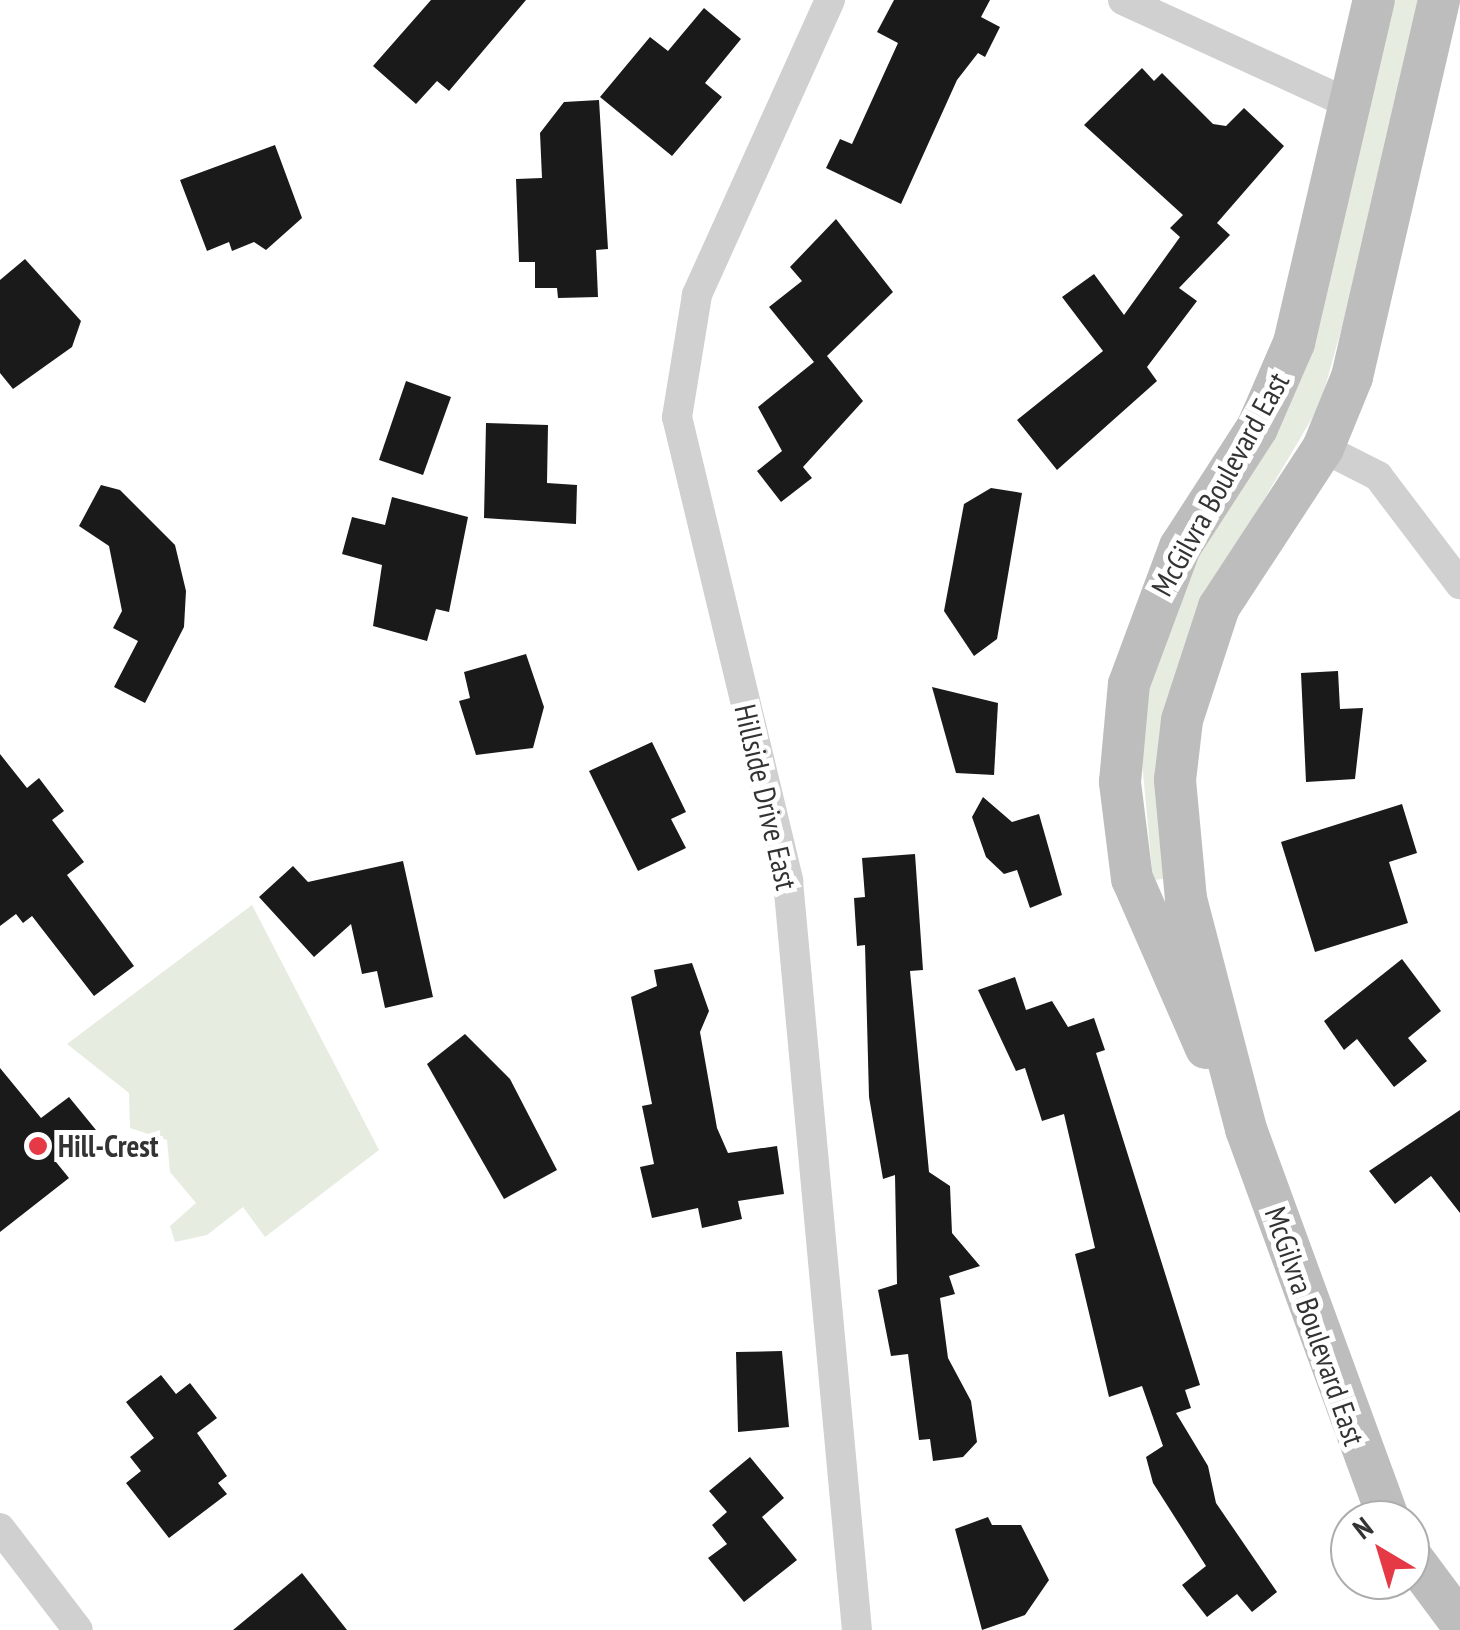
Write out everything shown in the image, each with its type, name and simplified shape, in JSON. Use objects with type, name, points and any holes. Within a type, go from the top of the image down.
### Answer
[{"type":"street","name":"Hillside Drive East","points":[[830,0],[697,295],[677,418],[788,881],[857,1630]]},
{"type":"street","points":[[1123,0],[1350,104]]},
{"type":"street","name":"McGilvra Boulevard East","points":[[1246,1129],[1146,927],[1124,832],[1122,734],[1158,591],[1258,428],[1294,343],[1374,0]]},
{"type":"street","name":"McGilvra Boulevard East","points":[[1382,1500],[1246,1129],[1186,899],[1178,760],[1197,662],[1220,607],[1323,448],[1352,377],[1439,0]]},
{"type":"street","points":[[1323,448],[1378,476],[1460,584]]},
{"type":"street","points":[[0,1528],[78,1630]]},
{"type":"street","points":[[1430,1581],[1460,1622]]},
{"type":"shaded area","points":[[1391,0],[1421,0],[1363,252],[1320,405],[1212,587],[1163,879],[1153,880],[1139,730],[1168,614],[1217,521]]},
{"type":"shaded area","points":[[252,905],[379,1150],[265,1237],[243,1207],[207,1235],[175,1242],[170,1226],[196,1203],[170,1172],[167,1140],[130,1128],[129,1093],[67,1044]]},
{"type":"building","points":[[431,0],[526,0],[449,91],[437,81],[416,104],[373,66]]},
{"type":"building","points":[[894,0],[990,0],[981,17],[1000,27],[985,57],[978,53],[957,80],[901,204],[826,168],[840,139],[852,144],[898,43],[877,32]]},
{"type":"building","points":[[704,8],[741,39],[705,83],[722,97],[672,156],[600,97],[650,37],[668,51]]},
{"type":"building","points":[[1142,68],[1154,81],[1162,73],[1213,124],[1226,126],[1244,108],[1284,146],[1217,223],[1230,235],[1179,288],[1197,301],[1147,367],[1157,381],[1057,470],[1017,420],[1103,351],[1062,297],[1094,274],[1124,315],[1180,237],[1170,228],[1183,215],[1084,125]]},
{"type":"building","points":[[599,100],[608,249],[596,250],[598,297],[558,298],[557,288],[535,288],[535,262],[519,262],[516,179],[542,178],[540,133],[564,102]]},
{"type":"building","points":[[275,145],[302,218],[266,250],[254,242],[232,251],[229,242],[207,251],[180,180]]},
{"type":"building","points":[[836,219],[893,292],[827,356],[863,401],[803,467],[812,478],[781,502],[757,471],[782,451],[758,407],[814,362],[769,307],[802,281],[790,267]]},
{"type":"building","points":[[25,259],[81,321],[72,347],[13,389],[0,373],[0,280]]},
{"type":"building","points":[[406,381],[451,397],[423,475],[379,460]]},
{"type":"building","points":[[486,423],[548,425],[547,483],[577,485],[576,524],[484,518]]},
{"type":"building","points":[[101,485],[120,490],[175,545],[186,591],[184,627],[145,703],[114,687],[138,641],[113,628],[122,611],[109,546],[79,526]]},
{"type":"building","points":[[991,488],[1022,493],[997,639],[974,656],[944,611],[964,504]]},
{"type":"building","points":[[392,497],[468,517],[449,612],[436,609],[427,641],[373,626],[382,565],[342,554],[352,517],[385,525]]},
{"type":"building","points":[[526,654],[544,707],[533,748],[476,755],[459,701],[470,698],[464,672]]},
{"type":"building","points":[[1338,671],[1340,709],[1363,708],[1355,779],[1306,782],[1301,673]]},
{"type":"building","points":[[932,687],[998,703],[994,775],[956,773]]},
{"type":"building","points":[[652,742],[686,812],[671,819],[686,848],[638,871],[589,771]]},
{"type":"building","points":[[0,754],[27,788],[39,778],[64,811],[52,820],[84,862],[67,875],[134,966],[94,996],[32,916],[23,923],[16,914],[0,926]]},
{"type":"building","points":[[983,797],[1012,822],[1039,814],[1062,895],[1030,908],[1017,870],[1004,874],[986,857],[972,817]]},
{"type":"building","points":[[1402,804],[1417,853],[1389,862],[1408,923],[1315,952],[1281,842]]},
{"type":"building","points":[[915,854],[923,970],[910,971],[929,1172],[950,1186],[952,1233],[980,1266],[949,1276],[955,1294],[940,1298],[948,1358],[971,1401],[977,1442],[963,1457],[933,1461],[930,1439],[919,1440],[908,1354],[891,1356],[878,1290],[897,1284],[895,1175],[883,1179],[869,1097],[865,945],[857,946],[854,898],[865,897],[862,858]]},
{"type":"building","points":[[403,861],[433,997],[385,1008],[377,971],[362,974],[351,924],[314,957],[259,897],[293,866],[308,882]]},
{"type":"building","points":[[1402,959],[1441,1011],[1408,1038],[1427,1061],[1394,1087],[1357,1039],[1344,1050],[1324,1021]]},
{"type":"building","points":[[692,963],[709,1011],[700,1032],[717,1128],[728,1153],[777,1146],[784,1194],[738,1201],[742,1219],[702,1228],[698,1208],[652,1218],[640,1167],[654,1164],[642,1106],[652,1104],[631,997],[657,986],[654,970]]},
{"type":"building","points":[[1015,977],[1026,1010],[1052,1001],[1068,1027],[1094,1018],[1105,1050],[1096,1053],[1200,1385],[1185,1390],[1191,1408],[1176,1413],[1208,1466],[1216,1503],[1277,1592],[1252,1612],[1237,1594],[1207,1617],[1182,1585],[1206,1566],[1153,1483],[1146,1457],[1163,1446],[1142,1386],[1109,1397],[1075,1254],[1095,1248],[1064,1114],[1042,1121],[1025,1068],[1016,1071],[978,990]]},
{"type":"building","points":[[465,1034],[510,1079],[557,1170],[504,1199],[427,1064]]},
{"type":"building","name":"Hill-Crest","points":[[0,1068],[41,1118],[69,1097],[96,1130],[56,1162],[69,1178],[0,1232]]},
{"type":"building","points":[[1460,1110],[1460,1213],[1431,1176],[1395,1204],[1369,1171]]},
{"type":"building","points":[[782,1351],[789,1427],[738,1432],[736,1352]]},
{"type":"building","points":[[161,1375],[176,1394],[190,1383],[217,1418],[197,1433],[227,1476],[218,1483],[227,1494],[169,1538],[126,1483],[141,1471],[130,1457],[154,1438],[126,1402]]},
{"type":"building","points":[[750,1457],[784,1498],[762,1517],[797,1560],[744,1602],[708,1558],[727,1544],[712,1525],[727,1512],[709,1491]]},
{"type":"building","points":[[988,1517],[992,1525],[1021,1525],[1049,1580],[1025,1615],[982,1630],[955,1529]]},
{"type":"building","points":[[302,1573],[347,1630],[233,1630]]},
{"type":"place","name":"Hill-Crest","points":[[38,1146]]}]
